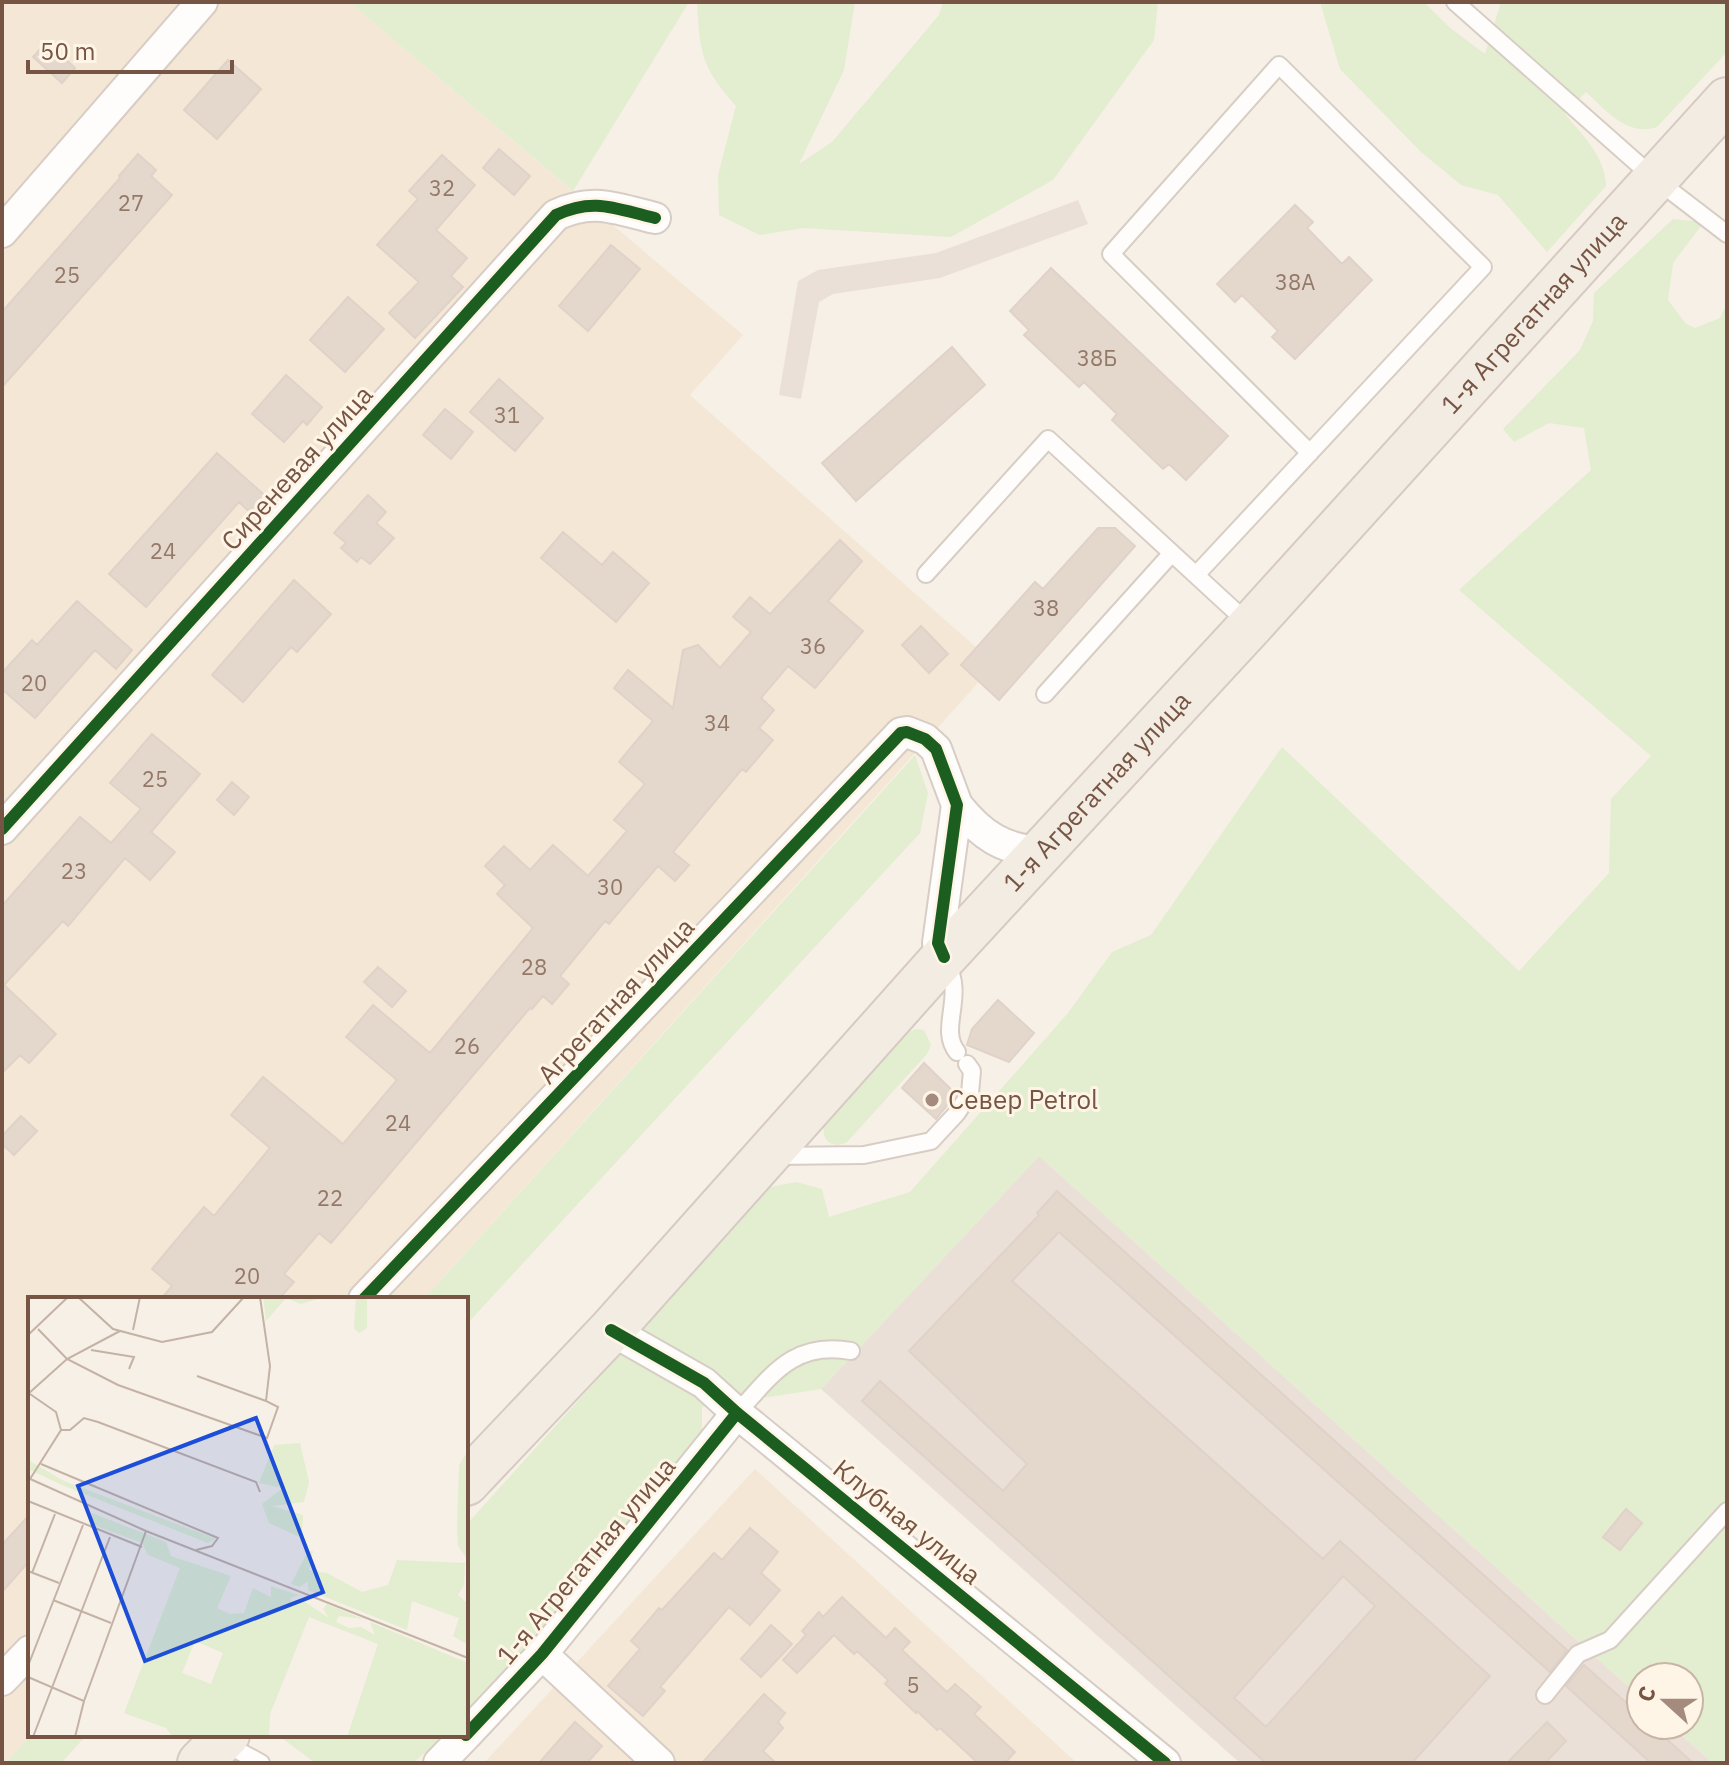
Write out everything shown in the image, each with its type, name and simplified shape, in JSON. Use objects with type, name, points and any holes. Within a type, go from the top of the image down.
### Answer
[{"type":"main road","name":"1-я Агрегатная улица","points":[[468,1481],[611,1330],[944,957],[1251,625],[1727,100]]},
{"type":"street","points":[[2,232],[202,3]]},
{"type":"street","name":"Сиреневая улица","points":[[2,829],[556,215],[576,205],[596,204],[655,218]]},
{"type":"street","name":"Агрегатная улица","points":[[366,1297],[901,733],[907,732],[925,739],[936,749],[957,805]]},
{"type":"street","points":[[957,805],[975,827],[997,841],[1018,850],[1042,852]]},
{"type":"street","points":[[944,957],[938,943],[957,805]]},
{"type":"street","name":"Клубная улица","points":[[611,1330],[704,1383],[1165,1763]]},
{"type":"street","name":"1-я Агрегатная улица","points":[[468,1733],[542,1654],[737,1413]]},
{"type":"street","points":[[2,1680],[28,1653]]},
{"type":"street","points":[[542,1654],[659,1763]]},
{"type":"street","name":"1-я Агрегатная улица","points":[[439,1763],[464,1737]]},
{"type":"lane","points":[[1455,2],[1654,178],[1727,234]]},
{"type":"lane","points":[[1196,575],[1310,453],[1483,267],[1279,65],[1111,254],[1310,453]]},
{"type":"lane","points":[[926,574],[1048,439],[1251,625]]},
{"type":"lane","points":[[1045,694],[1172,553]]},
{"type":"lane","points":[[766,1156],[864,1155],[931,1141],[957,1113],[970,1093],[972,1071],[949,1039],[955,987],[944,957]]},
{"type":"lane","points":[[737,1413],[780,1365],[790,1359],[818,1349],[851,1351]]},
{"type":"lane","points":[[1545,1695],[1578,1654],[1610,1640],[1727,1511]]},
{"type":"lane","points":[[216,1747],[261,1763]]},
{"type":"shaded area","points":[[2,2],[349,2],[743,335],[690,395],[995,664],[426,1297],[28,1297],[29,1737],[6,1763],[2,1763]]},
{"type":"shaded area","points":[[1078,200],[1088,224],[940,278],[833,294],[819,302],[801,399],[779,395],[798,281],[818,270],[936,253]]},
{"type":"shaded area","points":[[1039,1156],[1625,1684],[1625,1741],[1688,1741],[1713,1763],[1240,1763],[821,1389]]},
{"type":"shaded area","points":[[755,1469],[1077,1763],[484,1763]]},
{"type":"green space","points":[[349,2],[689,2],[573,191]]},
{"type":"green space","points":[[697,2],[855,2],[844,70],[799,164],[832,142],[939,15],[943,2],[1158,2],[1154,40],[1053,180],[951,237],[803,228],[760,235],[719,215],[718,175],[736,106],[704,58]]},
{"type":"green space","points":[[1320,2],[1424,2],[1449,27],[1485,54],[1501,2],[1727,2],[1727,52],[1657,127],[1646,129],[1627,125],[1609,114],[1586,92],[1565,114],[1597,156],[1606,186],[1547,252],[1498,195],[1461,185],[1421,152],[1340,69]]},
{"type":"green space","points":[[1673,219],[1704,222],[1673,263],[1668,300],[1686,324],[1695,328],[1720,318],[1727,303],[1727,1272],[1724,1276],[1727,1278],[1727,1763],[1713,1763],[1688,1741],[1705,1741],[1705,1661],[1625,1661],[1625,1684],[1039,1156],[821,1389],[702,1407],[702,1432],[682,1454],[636,1543],[468,1713],[468,1523],[771,1187],[796,1182],[822,1189],[829,1217],[910,1192],[1068,1013],[1112,952],[1151,935],[1282,747],[1519,971],[1609,873],[1611,799],[1651,756],[1459,590],[1591,470],[1584,428],[1549,423],[1514,442],[1503,429],[1580,350],[1593,321],[1594,293]]},
{"type":"green space","points":[[915,755],[928,793],[920,833],[468,1323],[468,1297],[426,1297]]},
{"type":"green space","points":[[916,1029],[924,1030],[931,1045],[927,1054],[847,1142],[836,1145],[828,1141],[824,1133],[825,1122],[904,1034]]},
{"type":"green space","points":[[29,1737],[85,1737],[61,1763],[6,1763]]},
{"type":"green space","points":[[281,1737],[444,1737],[413,1763],[315,1763]]},
{"type":"building","points":[[47,42],[75,68],[62,83],[33,57]]},
{"type":"building","points":[[228,60],[261,89],[217,139],[184,110]]},
{"type":"building","points":[[499,149],[530,176],[514,195],[483,168]]},
{"type":"building","points":[[138,154],[156,170],[151,176],[172,195],[2,387],[2,312]]},
{"type":"building","points":[[442,155],[475,185],[436,230],[467,258],[451,276],[463,287],[415,338],[389,313],[419,282],[377,245],[418,199],[409,191]]},
{"type":"building","points":[[1295,205],[1313,222],[1307,228],[1342,264],[1349,257],[1372,280],[1295,359],[1272,337],[1278,331],[1242,295],[1235,302],[1217,284]]},
{"type":"building","points":[[611,245],[640,269],[588,331],[559,306]]},
{"type":"building","points":[[1051,268],[1228,436],[1186,480],[1169,464],[1163,469],[1112,420],[1117,414],[1084,382],[1079,387],[1024,335],[1029,330],[1010,311]]},
{"type":"building","points":[[348,297],[384,329],[345,372],[310,340]]},
{"type":"building","points":[[952,347],[985,385],[856,501],[822,463]]},
{"type":"building","points":[[286,375],[322,407],[307,425],[303,421],[284,442],[252,414]]},
{"type":"building","points":[[499,379],[543,418],[515,451],[470,412]]},
{"type":"building","points":[[445,409],[473,432],[451,459],[423,435]]},
{"type":"building","points":[[217,453],[269,499],[254,516],[239,502],[146,607],[109,574]]},
{"type":"building","points":[[368,495],[386,512],[376,523],[394,538],[370,564],[361,557],[357,562],[341,548],[346,543],[334,533]]},
{"type":"building","points":[[1098,528],[1115,528],[1135,546],[999,700],[961,665],[1035,582],[1043,589]]},
{"type":"building","points":[[563,532],[602,565],[613,552],[649,583],[616,622],[541,558]]},
{"type":"building","points":[[840,540],[862,561],[828,601],[863,631],[815,688],[788,666],[761,698],[774,710],[759,728],[773,740],[746,772],[742,769],[673,852],[689,865],[675,881],[658,866],[609,924],[605,921],[560,976],[569,984],[552,1004],[543,996],[530,1008],[331,1243],[319,1233],[284,1274],[294,1282],[281,1297],[163,1297],[172,1286],[152,1269],[204,1207],[214,1216],[270,1148],[231,1115],[263,1077],[343,1144],[397,1080],[346,1037],[373,1005],[430,1053],[533,928],[497,894],[505,885],[485,866],[504,846],[530,870],[553,845],[588,876],[627,831],[614,820],[645,784],[619,762],[653,721],[614,688],[628,670],[673,708],[683,650],[698,645],[720,668],[751,632],[733,617],[750,597],[770,614]]},
{"type":"building","points":[[294,580],[331,614],[297,652],[291,647],[243,702],[212,675]]},
{"type":"building","points":[[77,601],[132,650],[116,669],[95,650],[35,718],[2,689],[2,673],[32,640],[37,645]]},
{"type":"building","points":[[921,626],[948,654],[929,673],[902,645]]},
{"type":"building","points":[[152,734],[200,774],[151,832],[175,852],[150,880],[125,858],[68,926],[63,921],[4,985],[56,1034],[29,1063],[20,1055],[2,1073],[2,906],[80,817],[111,843],[141,809],[110,783]]},
{"type":"building","points":[[232,782],[249,797],[234,815],[217,800]]},
{"type":"building","points":[[378,967],[406,991],[392,1007],[364,982]]},
{"type":"building","points":[[998,1000],[1034,1033],[1009,1062],[967,1045],[972,1029]]},
{"type":"building","points":[[924,1063],[956,1094],[936,1119],[902,1088]]},
{"type":"building","points":[[21,1116],[37,1131],[14,1155],[2,1144],[2,1136]]},
{"type":"building","points":[[1057,1191],[1567,1650],[1550,1672],[1059,1232],[1012,1281],[1323,1559],[1340,1541],[1490,1676],[1412,1763],[1266,1763],[862,1401],[880,1381],[1003,1491],[1027,1464],[909,1351],[1039,1215],[1037,1213]],"holes":[[[1343,1576],[1375,1606],[1266,1727],[1234,1698]]]},
{"type":"building","points":[[1626,1509],[1642,1523],[1620,1550],[1603,1537]]},
{"type":"building","points":[[28,1516],[28,1562],[2,1592],[2,1545]]},
{"type":"building","points":[[750,1528],[778,1552],[761,1573],[780,1590],[750,1625],[729,1607],[660,1687],[665,1691],[643,1716],[608,1686],[640,1649],[631,1641],[714,1553],[722,1560]]},
{"type":"building","points":[[842,1597],[886,1638],[895,1628],[910,1642],[902,1650],[947,1692],[955,1684],[981,1707],[974,1714],[1015,1752],[1005,1763],[978,1763],[940,1728],[937,1730],[916,1713],[885,1684],[888,1680],[857,1651],[854,1654],[834,1635],[797,1673],[783,1660],[806,1635],[802,1631],[819,1612],[823,1617]]},
{"type":"building","points":[[771,1625],[792,1644],[761,1677],[741,1659]]},
{"type":"building","points":[[1584,1665],[1625,1702],[1625,1739],[1566,1686]]},
{"type":"building","points":[[764,1694],[785,1713],[778,1722],[783,1728],[763,1751],[776,1763],[702,1763]]},
{"type":"building","points":[[575,1722],[602,1746],[587,1763],[539,1763]]},
{"type":"building","points":[[1547,1722],[1566,1741],[1545,1763],[1507,1763]]},
{"type":"building","points":[[1627,1741],[1669,1741],[1693,1763],[1651,1763]]},
{"type":"cycle path","points":[[2,829],[556,215],[582,207],[605,206],[655,218]]},
{"type":"cycle path","points":[[366,1297],[901,733],[907,732],[925,739],[936,749],[957,805],[938,943],[944,957]]},
{"type":"cycle path","points":[[611,1330],[704,1383],[1165,1763]]},
{"type":"cycle path","points":[[468,1733],[542,1654],[737,1413]]},
{"type":"place","name":"Север Petrol","points":[[932,1100]]}]
